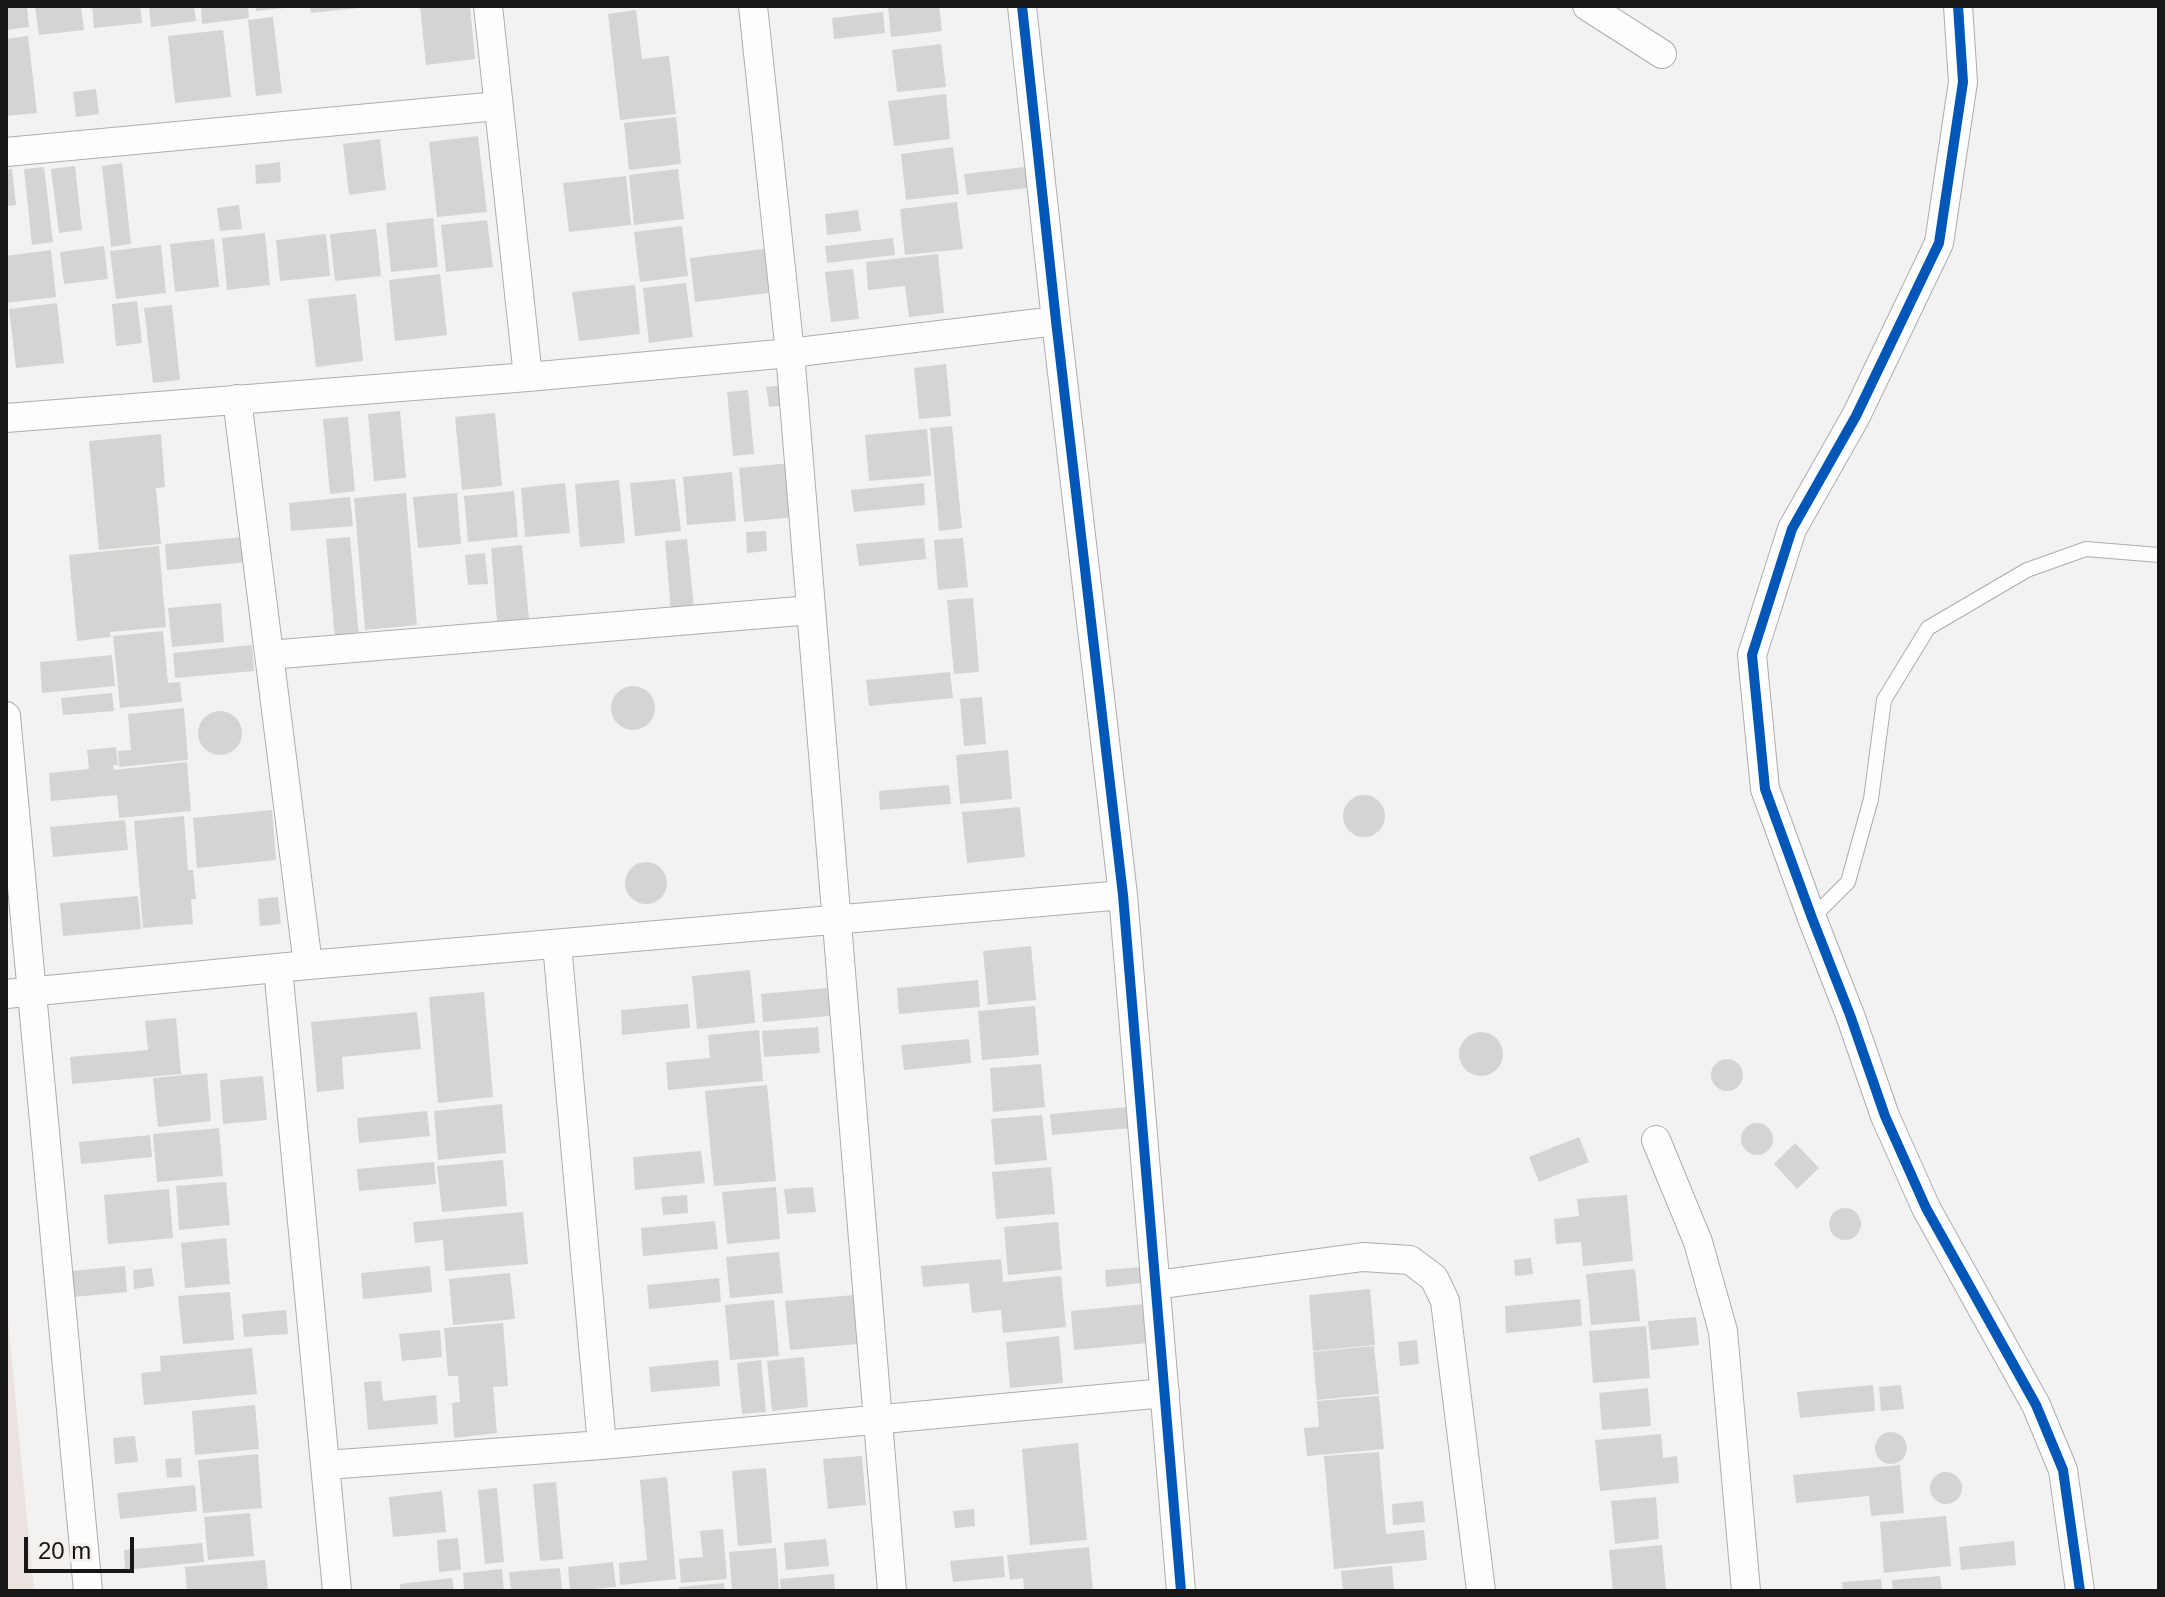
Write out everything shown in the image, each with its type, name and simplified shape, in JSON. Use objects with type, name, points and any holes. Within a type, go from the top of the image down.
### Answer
[{"type":"street","points":[[488,6],[528,377]]},
{"type":"street","points":[[753,6],[790,353],[892,1591]]},
{"type":"street","points":[[1022,6],[1123,895],[1181,1591]]},
{"type":"street","points":[[1587,6],[1662,54]]},
{"type":"street","points":[[1958,6],[1963,82],[1939,243],[1856,416],[1792,529],[1752,655],[1765,789],[1885,1116],[1926,1208],[2036,1405],[2063,1470],[2080,1591]]},
{"type":"street","points":[[6,152],[498,106]]},
{"type":"street","points":[[6,418],[790,353],[1056,321]]},
{"type":"street","points":[[237,399],[308,965]]},
{"type":"street","points":[[269,655],[811,610]]},
{"type":"street","points":[[6,716],[19,993],[88,1591]]},
{"type":"street","points":[[19,993],[1123,895]]},
{"type":"street","points":[[557,944],[602,1445]]},
{"type":"street","points":[[278,968],[337,1591]]},
{"type":"street","points":[[1656,1140],[1698,1242],[1723,1331],[1746,1591]]},
{"type":"street","points":[[1156,1285],[1363,1257],[1410,1260],[1434,1278],[1445,1301],[1481,1591]]},
{"type":"street","points":[[326,1465],[602,1445],[1165,1393]]},
{"type":"lane","points":[[1812,918],[1848,882],[1871,799],[1884,700],[1928,628],[2027,570],[2086,549],[2159,555]]},
{"type":"shaded area","points":[[6,1300],[34,1591],[6,1591]]},
{"type":"building","points":[[6,6],[27,6],[29,27],[6,30]]},
{"type":"building","points":[[35,6],[81,6],[84,30],[39,35]]},
{"type":"building","points":[[92,6],[140,6],[142,23],[94,28]]},
{"type":"building","points":[[149,6],[194,6],[196,21],[151,27]]},
{"type":"building","points":[[201,6],[248,6],[249,18],[202,24]]},
{"type":"building","points":[[256,6],[285,6],[285,8],[256,11]]},
{"type":"building","points":[[310,6],[359,6],[359,8],[311,13]]},
{"type":"building","points":[[420,6],[470,6],[475,59],[426,65]]},
{"type":"building","points":[[888,6],[939,6],[942,31],[891,37]]},
{"type":"building","points":[[636,10],[642,59],[669,56],[676,114],[620,120],[608,14]]},
{"type":"building","points":[[883,12],[885,33],[834,39],[832,18]]},
{"type":"building","points":[[273,17],[282,93],[256,96],[248,20]]},
{"type":"building","points":[[223,30],[231,97],[175,103],[168,36]]},
{"type":"building","points":[[28,36],[37,113],[6,116],[6,39]]},
{"type":"building","points":[[941,44],[946,87],[897,92],[892,50]]},
{"type":"building","points":[[96,89],[99,114],[76,117],[73,92]]},
{"type":"building","points":[[946,94],[950,139],[894,146],[888,101]]},
{"type":"building","points":[[676,117],[681,164],[629,170],[624,123]]},
{"type":"building","points":[[478,136],[487,212],[437,217],[429,142]]},
{"type":"building","points":[[380,139],[386,190],[349,195],[343,144]]},
{"type":"building","points":[[953,147],[959,194],[906,200],[901,154]]},
{"type":"building","points":[[280,162],[281,182],[256,184],[255,165]]},
{"type":"building","points":[[122,163],[131,244],[111,247],[102,166]]},
{"type":"building","points":[[75,166],[82,230],[59,233],[51,169]]},
{"type":"building","points":[[1034,166],[1036,187],[967,195],[964,174]]},
{"type":"building","points":[[44,167],[53,242],[32,245],[24,169]]},
{"type":"building","points":[[12,169],[16,205],[6,206],[6,170]]},
{"type":"building","points":[[678,169],[684,219],[634,225],[629,175]]},
{"type":"building","points":[[626,176],[631,225],[569,232],[563,183]]},
{"type":"building","points":[[957,202],[963,249],[905,255],[900,209]]},
{"type":"building","points":[[239,205],[242,229],[220,231],[217,208]]},
{"type":"building","points":[[858,210],[861,231],[827,235],[825,214]]},
{"type":"building","points":[[433,218],[438,267],[391,272],[386,223]]},
{"type":"building","points":[[487,220],[493,267],[446,272],[441,225]]},
{"type":"building","points":[[682,226],[688,276],[640,282],[634,232]]},
{"type":"building","points":[[376,229],[381,276],[335,281],[330,234]]},
{"type":"building","points":[[265,233],[270,285],[227,290],[222,238]]},
{"type":"building","points":[[326,234],[330,276],[280,281],[276,240]]},
{"type":"building","points":[[893,238],[895,255],[827,263],[825,246]]},
{"type":"building","points":[[214,239],[219,287],[175,292],[170,244]]},
{"type":"building","points":[[161,245],[166,293],[116,299],[110,251]]},
{"type":"building","points":[[104,246],[108,279],[64,284],[60,252]]},
{"type":"building","points":[[764,249],[769,293],[695,302],[690,258]]},
{"type":"building","points":[[51,250],[56,297],[6,303],[6,256]]},
{"type":"building","points":[[938,254],[944,313],[909,317],[905,286],[868,290],[866,262]]},
{"type":"building","points":[[853,269],[859,319],[831,322],[825,272]]},
{"type":"building","points":[[440,274],[447,335],[395,341],[389,280]]},
{"type":"building","points":[[686,283],[693,337],[649,343],[643,288]]},
{"type":"building","points":[[635,285],[640,334],[579,341],[572,292]]},
{"type":"building","points":[[356,294],[363,361],[316,367],[308,299]]},
{"type":"building","points":[[137,301],[142,343],[116,346],[112,304]]},
{"type":"building","points":[[57,303],[64,363],[16,368],[9,309]]},
{"type":"building","points":[[172,305],[180,380],[153,383],[144,308]]},
{"type":"building","points":[[946,364],[951,416],[919,419],[914,368]]},
{"type":"building","points":[[787,385],[788,405],[769,407],[766,387]]},
{"type":"building","points":[[748,390],[754,454],[733,456],[727,392]]},
{"type":"building","points":[[400,411],[406,478],[374,481],[368,414]]},
{"type":"building","points":[[495,413],[502,486],[462,490],[455,417]]},
{"type":"building","points":[[348,417],[355,491],[330,494],[323,419]]},
{"type":"building","points":[[952,426],[962,528],[939,531],[930,428]]},
{"type":"building","points":[[927,429],[931,476],[869,481],[865,435]]},
{"type":"building","points":[[161,434],[165,487],[156,488],[161,544],[99,550],[89,441]]},
{"type":"building","points":[[791,463],[796,517],[744,522],[739,468]]},
{"type":"building","points":[[732,472],[736,521],[687,525],[683,477]]},
{"type":"building","points":[[675,479],[681,531],[635,536],[630,483]]},
{"type":"building","points":[[619,480],[625,543],[580,547],[575,484]]},
{"type":"building","points":[[565,483],[570,533],[525,537],[521,488]]},
{"type":"building","points":[[924,483],[925,505],[854,512],[851,490]]},
{"type":"building","points":[[514,491],[518,537],[468,542],[464,496]]},
{"type":"building","points":[[406,493],[417,625],[365,630],[354,498]]},
{"type":"building","points":[[457,493],[461,544],[418,548],[413,497]]},
{"type":"building","points":[[350,497],[353,526],[291,531],[289,503]]},
{"type":"building","points":[[766,531],[767,551],[747,553],[746,532]]},
{"type":"building","points":[[244,537],[247,562],[167,570],[165,544]]},
{"type":"building","points":[[350,537],[359,637],[335,639],[326,539]]},
{"type":"building","points":[[924,538],[926,559],[859,566],[856,544]]},
{"type":"building","points":[[963,538],[968,587],[938,590],[934,540]]},
{"type":"building","points":[[687,539],[694,609],[671,611],[665,541]]},
{"type":"building","points":[[522,545],[529,619],[497,622],[491,548]]},
{"type":"building","points":[[159,546],[166,627],[110,632],[111,637],[77,641],[69,555]]},
{"type":"building","points":[[485,553],[488,584],[468,585],[465,555]]},
{"type":"building","points":[[973,598],[979,672],[954,674],[947,600]]},
{"type":"building","points":[[221,603],[224,642],[172,647],[168,608]]},
{"type":"building","points":[[163,631],[168,683],[180,682],[182,702],[120,708],[113,636]]},
{"type":"building","points":[[252,645],[254,671],[175,678],[173,653]]},
{"type":"building","points":[[112,655],[115,686],[42,693],[40,662]]},
{"type":"building","points":[[950,672],[953,698],[869,706],[866,680]]},
{"type":"building","points":[[633,686],[648,693],[655,708],[648,723],[633,730],[618,723],[611,708],[618,693]]},
{"type":"building","points":[[112,693],[114,711],[63,715],[61,698]]},
{"type":"building","points":[[982,697],[986,744],[964,746],[960,699]]},
{"type":"building","points":[[184,708],[188,760],[119,767],[118,751],[131,750],[128,714]]},
{"type":"building","points":[[220,711],[235,718],[242,733],[235,748],[220,755],[205,748],[198,733],[205,718]]},
{"type":"building","points":[[116,747],[118,765],[113,765],[114,770],[187,762],[191,811],[119,818],[117,795],[51,801],[49,773],[89,769],[87,750]]},
{"type":"building","points":[[1008,750],[1012,799],[960,804],[956,755]]},
{"type":"building","points":[[949,785],[951,804],[880,810],[879,791]]},
{"type":"building","points":[[1364,795],[1379,801],[1385,816],[1379,831],[1364,837],[1349,831],[1343,816],[1349,801]]},
{"type":"building","points":[[1020,807],[1025,857],[967,863],[962,812]]},
{"type":"building","points":[[272,810],[276,860],[197,868],[193,818]]},
{"type":"building","points":[[184,816],[188,870],[193,870],[196,899],[191,899],[193,924],[143,928],[134,821]]},
{"type":"building","points":[[125,820],[128,850],[53,857],[50,827]]},
{"type":"building","points":[[646,862],[661,868],[667,883],[661,898],[646,904],[631,898],[625,883],[631,868]]},
{"type":"building","points":[[138,896],[141,929],[63,936],[60,903]]},
{"type":"building","points":[[278,897],[281,924],[260,926],[258,899]]},
{"type":"building","points":[[1031,946],[1036,1000],[988,1005],[983,951]]},
{"type":"building","points":[[750,970],[755,1023],[697,1029],[692,976]]},
{"type":"building","points":[[978,980],[980,1007],[899,1014],[897,988]]},
{"type":"building","points":[[827,988],[830,1016],[763,1022],[761,994]]},
{"type":"building","points":[[484,992],[493,1097],[438,1103],[429,997]]},
{"type":"building","points":[[688,1004],[690,1028],[622,1035],[621,1010]]},
{"type":"building","points":[[1035,1006],[1039,1055],[982,1060],[978,1011]]},
{"type":"building","points":[[417,1012],[421,1049],[342,1057],[344,1089],[317,1092],[311,1022]]},
{"type":"building","points":[[176,1018],[181,1074],[72,1084],[70,1057],[148,1050],[145,1021]]},
{"type":"building","points":[[818,1027],[820,1053],[764,1057],[762,1031]]},
{"type":"building","points":[[759,1030],[763,1081],[668,1090],[666,1062],[710,1058],[708,1035]]},
{"type":"building","points":[[1481,1032],[1496,1039],[1503,1054],[1496,1069],[1481,1076],[1466,1069],[1459,1054],[1466,1039]]},
{"type":"building","points":[[969,1039],[971,1063],[904,1070],[901,1045]]},
{"type":"building","points":[[1727,1059],[1738,1064],[1743,1075],[1738,1086],[1727,1091],[1716,1086],[1711,1075],[1716,1064]]},
{"type":"building","points":[[1041,1064],[1045,1107],[993,1112],[990,1068]]},
{"type":"building","points":[[207,1073],[211,1121],[158,1127],[153,1078]]},
{"type":"building","points":[[263,1076],[267,1120],[223,1124],[220,1080]]},
{"type":"building","points":[[767,1085],[776,1181],[714,1186],[705,1091]]},
{"type":"building","points":[[502,1104],[506,1153],[438,1160],[434,1111]]},
{"type":"building","points":[[1129,1107],[1131,1128],[1052,1135],[1050,1114]]},
{"type":"building","points":[[427,1111],[430,1136],[359,1143],[357,1118]]},
{"type":"building","points":[[1042,1115],[1047,1160],[995,1165],[991,1119]]},
{"type":"building","points":[[1757,1123],[1768,1128],[1773,1139],[1768,1150],[1757,1155],[1746,1150],[1741,1139],[1746,1128]]},
{"type":"building","points":[[219,1128],[223,1176],[157,1182],[153,1134]]},
{"type":"building","points":[[150,1135],[152,1157],[81,1164],[79,1142]]},
{"type":"building","points":[[1579,1137],[1589,1162],[1539,1182],[1529,1157]]},
{"type":"building","points":[[1795,1143],[1819,1168],[1797,1189],[1774,1164]]},
{"type":"building","points":[[701,1151],[705,1183],[635,1190],[633,1157]]},
{"type":"building","points":[[503,1160],[507,1206],[442,1212],[437,1166]]},
{"type":"building","points":[[434,1162],[436,1184],[359,1191],[357,1169]]},
{"type":"building","points":[[1051,1167],[1055,1214],[996,1219],[992,1172]]},
{"type":"building","points":[[226,1182],[230,1225],[179,1230],[176,1186]]},
{"type":"building","points":[[776,1187],[780,1239],[727,1244],[722,1192]]},
{"type":"building","points":[[813,1187],[816,1212],[787,1214],[784,1189]]},
{"type":"building","points":[[169,1189],[173,1238],[108,1244],[104,1195]]},
{"type":"building","points":[[687,1195],[688,1213],[663,1215],[661,1197]]},
{"type":"building","points":[[1627,1195],[1633,1261],[1583,1266],[1581,1242],[1556,1244],[1554,1219],[1579,1216],[1577,1199]]},
{"type":"building","points":[[1845,1208],[1856,1213],[1861,1224],[1856,1235],[1845,1240],[1834,1235],[1829,1224],[1834,1213]]},
{"type":"building","points":[[523,1212],[528,1264],[445,1271],[443,1240],[415,1243],[413,1222]]},
{"type":"building","points":[[715,1221],[718,1249],[643,1256],[641,1228]]},
{"type":"building","points":[[1058,1222],[1062,1270],[1008,1275],[1004,1227]]},
{"type":"building","points":[[226,1238],[230,1284],[185,1288],[181,1243]]},
{"type":"building","points":[[779,1252],[783,1293],[730,1298],[726,1257]]},
{"type":"building","points":[[1531,1258],[1533,1274],[1515,1276],[1514,1260]]},
{"type":"building","points":[[1001,1259],[1003,1282],[1061,1276],[1066,1327],[1003,1333],[1001,1310],[972,1313],[969,1283],[923,1287],[921,1266]]},
{"type":"building","points":[[125,1266],[127,1292],[63,1298],[60,1272]]},
{"type":"building","points":[[430,1266],[432,1292],[363,1299],[361,1273]]},
{"type":"building","points":[[1140,1267],[1141,1283],[1106,1287],[1105,1270]]},
{"type":"building","points":[[152,1268],[154,1286],[134,1289],[133,1270]]},
{"type":"building","points":[[1635,1269],[1640,1321],[1591,1325],[1586,1274]]},
{"type":"building","points":[[510,1273],[515,1319],[453,1325],[449,1279]]},
{"type":"building","points":[[719,1278],[721,1302],[649,1309],[647,1285]]},
{"type":"building","points":[[1370,1289],[1375,1345],[1313,1351],[1309,1295]]},
{"type":"building","points":[[230,1292],[234,1340],[183,1344],[178,1296]]},
{"type":"building","points":[[854,1295],[858,1344],[790,1350],[785,1301]]},
{"type":"building","points":[[1580,1299],[1582,1326],[1506,1333],[1505,1306]]},
{"type":"building","points":[[774,1300],[779,1356],[730,1360],[725,1305]]},
{"type":"building","points":[[1145,1304],[1148,1343],[1074,1350],[1071,1311]]},
{"type":"building","points":[[286,1310],[288,1334],[244,1337],[242,1314]]},
{"type":"building","points":[[1696,1317],[1699,1345],[1651,1350],[1648,1321]]},
{"type":"building","points":[[503,1323],[508,1386],[493,1387],[497,1433],[454,1438],[452,1403],[460,1402],[458,1376],[448,1376],[444,1328]]},
{"type":"building","points":[[1646,1326],[1650,1378],[1593,1383],[1589,1331]]},
{"type":"building","points":[[440,1330],[442,1357],[402,1361],[399,1334]]},
{"type":"building","points":[[1059,1336],[1063,1383],[1010,1388],[1006,1342]]},
{"type":"building","points":[[1417,1340],[1419,1364],[1400,1366],[1398,1342]]},
{"type":"building","points":[[1374,1346],[1379,1394],[1317,1400],[1313,1352]]},
{"type":"building","points":[[252,1348],[257,1394],[144,1405],[141,1373],[161,1371],[160,1356]]},
{"type":"building","points":[[804,1357],[808,1407],[772,1411],[767,1361]]},
{"type":"building","points":[[718,1360],[720,1386],[651,1392],[649,1367]]},
{"type":"building","points":[[761,1360],[766,1412],[742,1414],[737,1363]]},
{"type":"building","points":[[381,1381],[383,1401],[436,1395],[438,1424],[368,1430],[364,1382]]},
{"type":"building","points":[[1873,1385],[1875,1411],[1800,1418],[1797,1392]]},
{"type":"building","points":[[1901,1385],[1904,1409],[1881,1411],[1879,1387]]},
{"type":"building","points":[[1648,1388],[1651,1426],[1602,1430],[1599,1393]]},
{"type":"building","points":[[1379,1396],[1384,1449],[1307,1456],[1304,1428],[1319,1427],[1317,1401]]},
{"type":"building","points":[[255,1405],[259,1449],[195,1455],[192,1411]]},
{"type":"building","points":[[1891,1432],[1902,1437],[1907,1448],[1902,1459],[1891,1464],[1880,1459],[1875,1448],[1880,1437]]},
{"type":"building","points":[[1661,1434],[1663,1458],[1677,1456],[1679,1483],[1600,1491],[1595,1440]]},
{"type":"building","points":[[135,1436],[138,1462],[115,1464],[113,1438]]},
{"type":"building","points":[[1078,1443],[1087,1540],[1030,1545],[1022,1449]]},
{"type":"building","points":[[1379,1452],[1386,1534],[1424,1530],[1427,1560],[1334,1569],[1324,1456]]},
{"type":"building","points":[[258,1454],[262,1508],[203,1513],[198,1460]]},
{"type":"building","points":[[862,1456],[866,1505],[828,1509],[823,1459]]},
{"type":"building","points":[[181,1458],[182,1477],[167,1478],[165,1459]]},
{"type":"building","points":[[1900,1465],[1904,1513],[1871,1516],[1869,1496],[1796,1503],[1793,1475]]},
{"type":"building","points":[[766,1468],[772,1543],[738,1546],[732,1471]]},
{"type":"building","points":[[1946,1472],[1957,1477],[1962,1488],[1957,1499],[1946,1504],[1935,1499],[1930,1488],[1935,1477]]},
{"type":"building","points":[[667,1477],[676,1579],[620,1585],[619,1563],[647,1560],[640,1480]]},
{"type":"building","points":[[556,1482],[563,1559],[540,1561],[533,1484]]},
{"type":"building","points":[[195,1485],[197,1511],[120,1519],[117,1493]]},
{"type":"building","points":[[497,1488],[504,1562],[485,1564],[478,1490]]},
{"type":"building","points":[[442,1491],[446,1532],[393,1537],[389,1497]]},
{"type":"building","points":[[1656,1497],[1659,1539],[1615,1544],[1611,1501]]},
{"type":"building","points":[[1423,1501],[1425,1522],[1393,1525],[1392,1504]]},
{"type":"building","points":[[974,1509],[975,1526],[955,1528],[953,1511]]},
{"type":"building","points":[[250,1513],[254,1556],[208,1560],[204,1517]]},
{"type":"building","points":[[1946,1516],[1951,1566],[1884,1573],[1880,1522]]},
{"type":"building","points":[[723,1529],[727,1579],[681,1583],[679,1559],[703,1557],[700,1531]]},
{"type":"building","points":[[458,1538],[461,1570],[439,1572],[437,1540]]},
{"type":"building","points":[[826,1539],[829,1566],[786,1570],[784,1543]]},
{"type":"building","points":[[2014,1541],[2016,1565],[1961,1570],[1959,1547]]},
{"type":"building","points":[[202,1543],[204,1562],[125,1570],[124,1550]]},
{"type":"building","points":[[1662,1545],[1666,1591],[1613,1591],[1609,1550]]},
{"type":"building","points":[[1089,1547],[1093,1591],[1024,1591],[1023,1578],[1010,1580],[1007,1555]]},
{"type":"building","points":[[776,1548],[779,1591],[732,1591],[729,1552]]},
{"type":"building","points":[[1003,1556],[1005,1577],[953,1582],[950,1561]]},
{"type":"building","points":[[265,1560],[268,1591],[187,1591],[185,1567]]},
{"type":"building","points":[[613,1562],[616,1587],[570,1591],[568,1567]]},
{"type":"building","points":[[1392,1566],[1394,1591],[1343,1591],[1341,1571]]},
{"type":"building","points":[[560,1568],[562,1590],[511,1591],[509,1572]]},
{"type":"building","points":[[502,1569],[504,1591],[464,1591],[463,1573]]},
{"type":"building","points":[[834,1574],[835,1591],[781,1591],[780,1579]]},
{"type":"building","points":[[1940,1576],[1942,1591],[1893,1591],[1892,1580]]},
{"type":"building","points":[[452,1578],[454,1591],[400,1591],[400,1584]]},
{"type":"building","points":[[1881,1579],[1882,1591],[1843,1591],[1842,1582]]},
{"type":"building","points":[[724,1583],[725,1591],[679,1591],[679,1587]]},
{"type":"cycle path","points":[[1022,6],[1123,895],[1181,1591]]},
{"type":"cycle path","points":[[1958,6],[1963,82],[1939,243],[1856,416],[1792,529],[1752,655],[1765,789],[1885,1116],[1926,1208],[2036,1405],[2063,1470],[2080,1591]]}]
